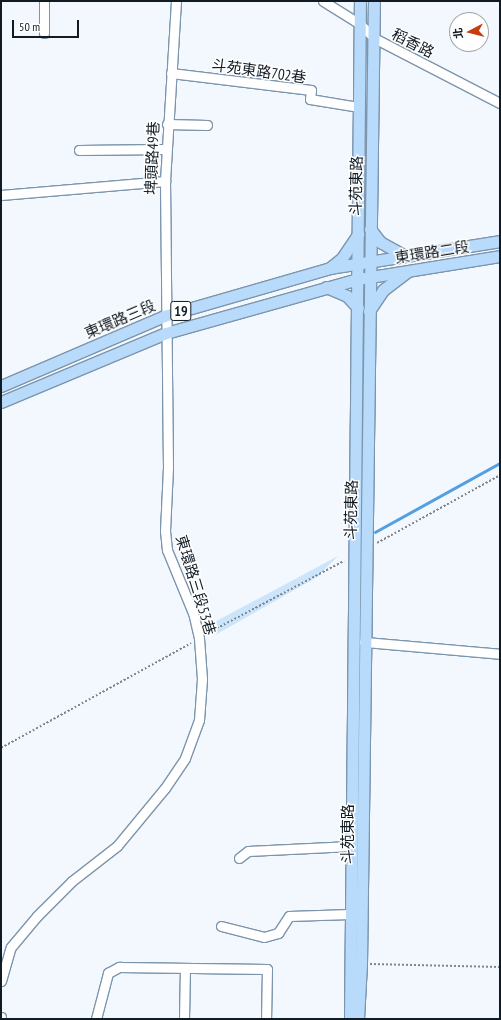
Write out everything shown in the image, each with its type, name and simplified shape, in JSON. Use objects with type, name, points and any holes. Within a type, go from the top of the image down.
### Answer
[{"type":"main road","name":"斗苑東路","points":[[358,1019],[362,964],[364,642],[361,552],[358,308],[360,1]]},
{"type":"main road","name":"斗苑東路","points":[[350,1019],[351,846],[369,311],[374,1]]},
{"type":"main road","points":[[370,230],[380,242],[405,256]]},
{"type":"main road","points":[[330,268],[342,258],[358,234]]},
{"type":"main road","name":"東環路二段","points":[[370,262],[500,241]]},
{"type":"main road","name":"東環路二段","points":[[369,277],[500,256]]},
{"type":"main road","name":"東環路三段","points":[[1,386],[164,316],[330,268],[370,262]]},
{"type":"main road","points":[[369,311],[383,290],[408,271]]},
{"type":"main road","name":"東環路三段","points":[[1,402],[166,333],[326,287],[369,277]]},
{"type":"main road","points":[[326,287],[347,296],[358,308]]},
{"type":"street","points":[[44,1],[44,33]]},
{"type":"street","name":"埤頭路49巷","points":[[164,316],[166,149],[176,1]]},
{"type":"street","name":"稻香路","points":[[323,1],[360,24],[374,38],[500,103]]},
{"type":"street","name":"斗苑東路702巷","points":[[171,73],[311,90],[310,99],[359,107]]},
{"type":"street","points":[[168,124],[207,125]]},
{"type":"street","points":[[79,150],[166,149]]},
{"type":"street","points":[[1,195],[165,181]]},
{"type":"street","name":"東環路三段53巷","points":[[1,981],[11,947],[37,916],[72,882],[117,846],[165,788],[185,758],[199,720],[202,679],[199,638],[193,613],[167,550],[165,531],[168,466],[166,333],[164,316]]},
{"type":"street","points":[[364,642],[500,654]]},
{"type":"street","points":[[239,858],[248,851],[351,846]]},
{"type":"street","points":[[221,926],[264,937],[278,934],[289,916],[350,914]]},
{"type":"street","points":[[96,1019],[108,973],[120,967],[267,969],[266,1019]]},
{"type":"street","points":[[184,1019],[185,968]]},
{"type":"path","points":[[1,748],[199,638],[361,552],[500,475]]},
{"type":"path","points":[[362,964],[500,967]]},
{"type":"shaded area","points":[[338,556],[317,577],[217,634],[207,626]]},
{"type":"waterway","points":[[375,532],[500,463]]}]
